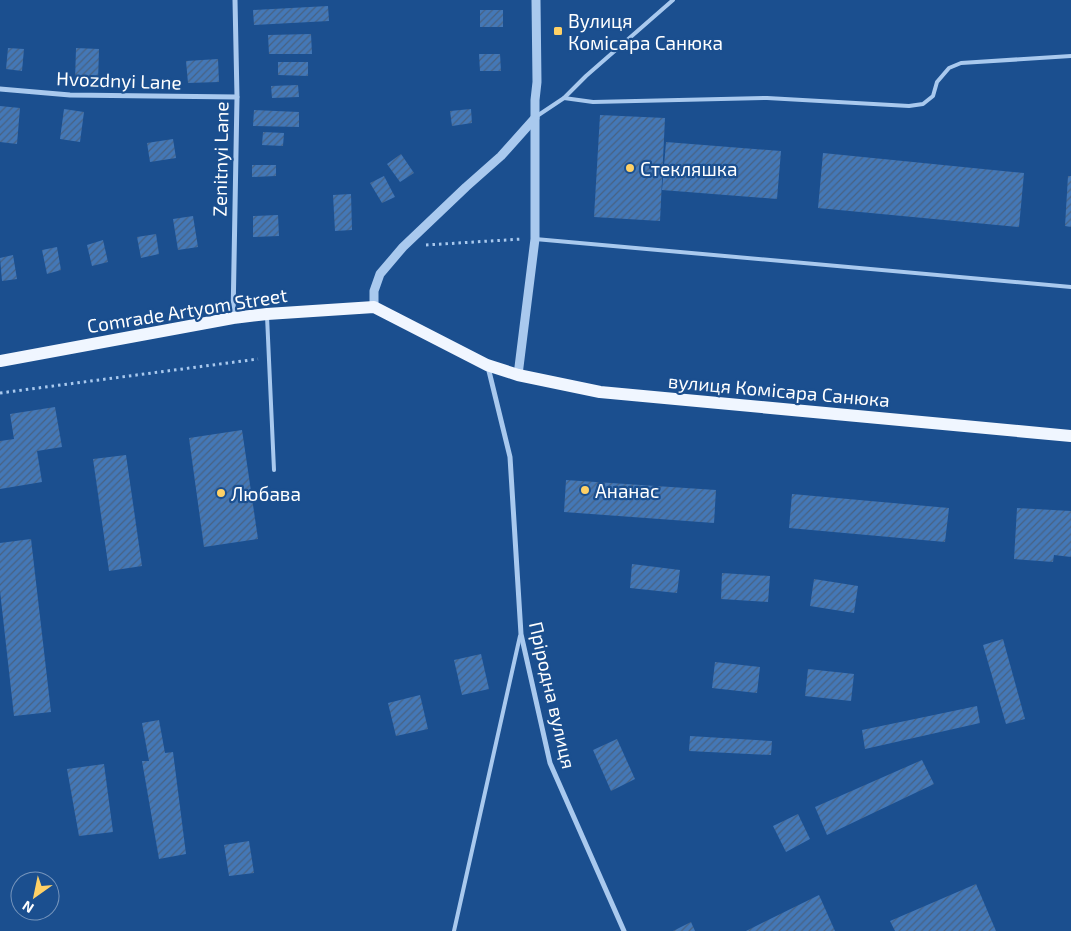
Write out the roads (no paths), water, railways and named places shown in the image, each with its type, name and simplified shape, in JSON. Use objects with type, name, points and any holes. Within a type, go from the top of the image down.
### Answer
[{"type":"main road","name":"Comrade Artyom Street","points":[[0,361],[233,318],[374,307]]},
{"type":"main road","points":[[374,307],[487,364]]},
{"type":"main road","name":"вулиця Комісара Санюка","points":[[487,364],[518,374],[600,392],[1071,436]]},
{"type":"street","name":"Zenitnyi Lane","points":[[233,318],[236,97],[235,0]]},
{"type":"street","points":[[518,374],[535,239],[536,0]]},
{"type":"street","name":"Hvozdnyi Lane","points":[[0,89],[70,95],[236,97]]},
{"type":"street","points":[[374,307],[374,291],[380,274],[403,247],[501,156],[535,118]]},
{"type":"street","name":"Пріродна вулиця","points":[[487,364],[510,457],[521,634],[550,763],[624,931]]},
{"type":"lane","points":[[535,118],[564,98],[586,76],[673,0]]},
{"type":"lane","points":[[564,98],[593,102],[767,98],[916,105],[923,104],[933,96],[937,82],[949,68],[961,63],[1071,56]]},
{"type":"lane","points":[[535,239],[1071,288]]},
{"type":"lane","points":[[267,314],[274,470]]},
{"type":"lane","points":[[454,931],[521,634]]},
{"type":"place","name":"Вулиця Комісара Санюка","points":[[558,31]]},
{"type":"place","name":"Стекляшка","points":[[630,168]]},
{"type":"place","name":"Ананас","points":[[585,490]]},
{"type":"place","name":"Любава","points":[[221,493]]}]
